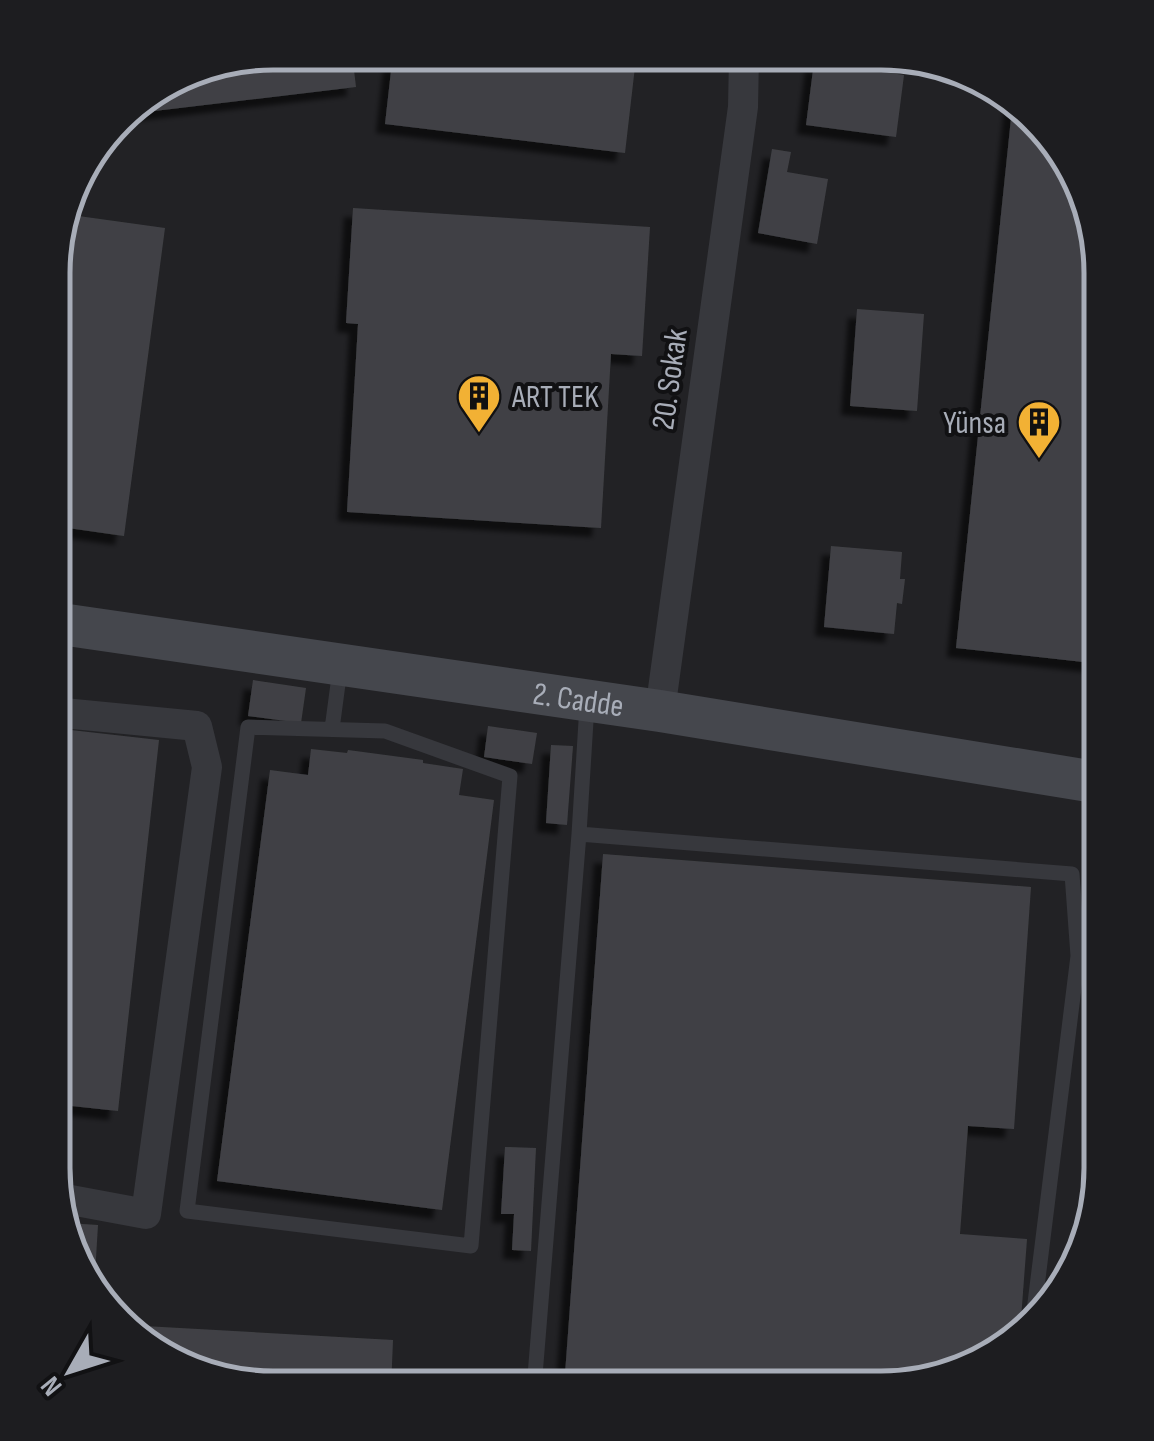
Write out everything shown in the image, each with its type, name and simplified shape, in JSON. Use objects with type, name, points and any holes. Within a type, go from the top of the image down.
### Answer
[{"type":"street","name":"20. Sokak","points":[[660,711],[742,108],[743,70]]},
{"type":"street","name":"2. Cadde","points":[[70,624],[660,711],[1084,780]]},
{"type":"street","points":[[70,714],[198,726],[207,766],[146,1214],[73,1200]]},
{"type":"lane","points":[[332,730],[340,665]]},
{"type":"lane","points":[[535,1371],[587,701]]},
{"type":"lane","points":[[248,727],[332,730],[386,731],[510,776],[471,1246],[187,1211],[248,727]]},
{"type":"lane","points":[[579,834],[1072,874],[1078,956],[1036,1300]]},
{"type":"shaded area","points":[[260,70],[908,72],[959,85],[994,104],[1025,129],[1057,171],[1077,220],[1084,273],[1084,1181],[1077,1221],[1057,1270],[1025,1312],[983,1344],[946,1360],[894,1371],[260,1371],[208,1360],[171,1344],[129,1312],[97,1270],[77,1221],[70,1168],[72,246],[85,195],[97,171],[139,120],[183,91],[233,74]]},
{"type":"building","points":[[260,70],[354,70],[356,87],[150,112],[171,97],[208,81]]},
{"type":"building","points":[[391,70],[635,70],[625,153],[385,124]]},
{"type":"building","points":[[813,70],[869,70],[904,75],[896,137],[806,125]]},
{"type":"building","name":"Yünsa","points":[[1011,117],[1057,171],[1069,195],[1082,246],[1084,662],[956,648]]},
{"type":"building","points":[[772,149],[791,152],[787,172],[828,179],[817,244],[758,233]]},
{"type":"building","name":"ART TEK","points":[[353,208],[650,227],[642,356],[611,354],[601,528],[347,512],[358,324],[346,323]]},
{"type":"building","points":[[78,216],[165,228],[124,536],[70,528],[70,273]]},
{"type":"building","points":[[857,309],[924,314],[917,411],[850,406]]},
{"type":"building","points":[[831,546],[902,552],[900,579],[905,579],[902,604],[897,603],[894,634],[824,627]]},
{"type":"building","points":[[253,680],[306,688],[301,723],[248,716]]},
{"type":"building","points":[[488,726],[537,733],[532,764],[484,757]]},
{"type":"building","points":[[70,730],[159,740],[118,1111],[70,1106]]},
{"type":"building","points":[[551,745],[573,746],[567,825],[546,823]]},
{"type":"building","points":[[311,749],[347,753],[348,750],[463,769],[459,795],[494,800],[442,1210],[217,1181],[270,770],[308,775]]},
{"type":"building","points":[[603,854],[1031,887],[1014,1129],[968,1126],[960,1234],[1027,1239],[1021,1315],[983,1344],[959,1356],[894,1371],[565,1371]]},
{"type":"building","points":[[505,1147],[536,1148],[531,1251],[512,1250],[514,1214],[501,1214]]},
{"type":"building","points":[[78,1224],[98,1225],[95,1267]]},
{"type":"building","points":[[146,1326],[393,1340],[392,1371],[260,1371],[195,1356]]},
{"type":"place","name":"ART TEK","points":[[479,434]]},
{"type":"place","name":"Yünsa","points":[[1039,460]]}]
